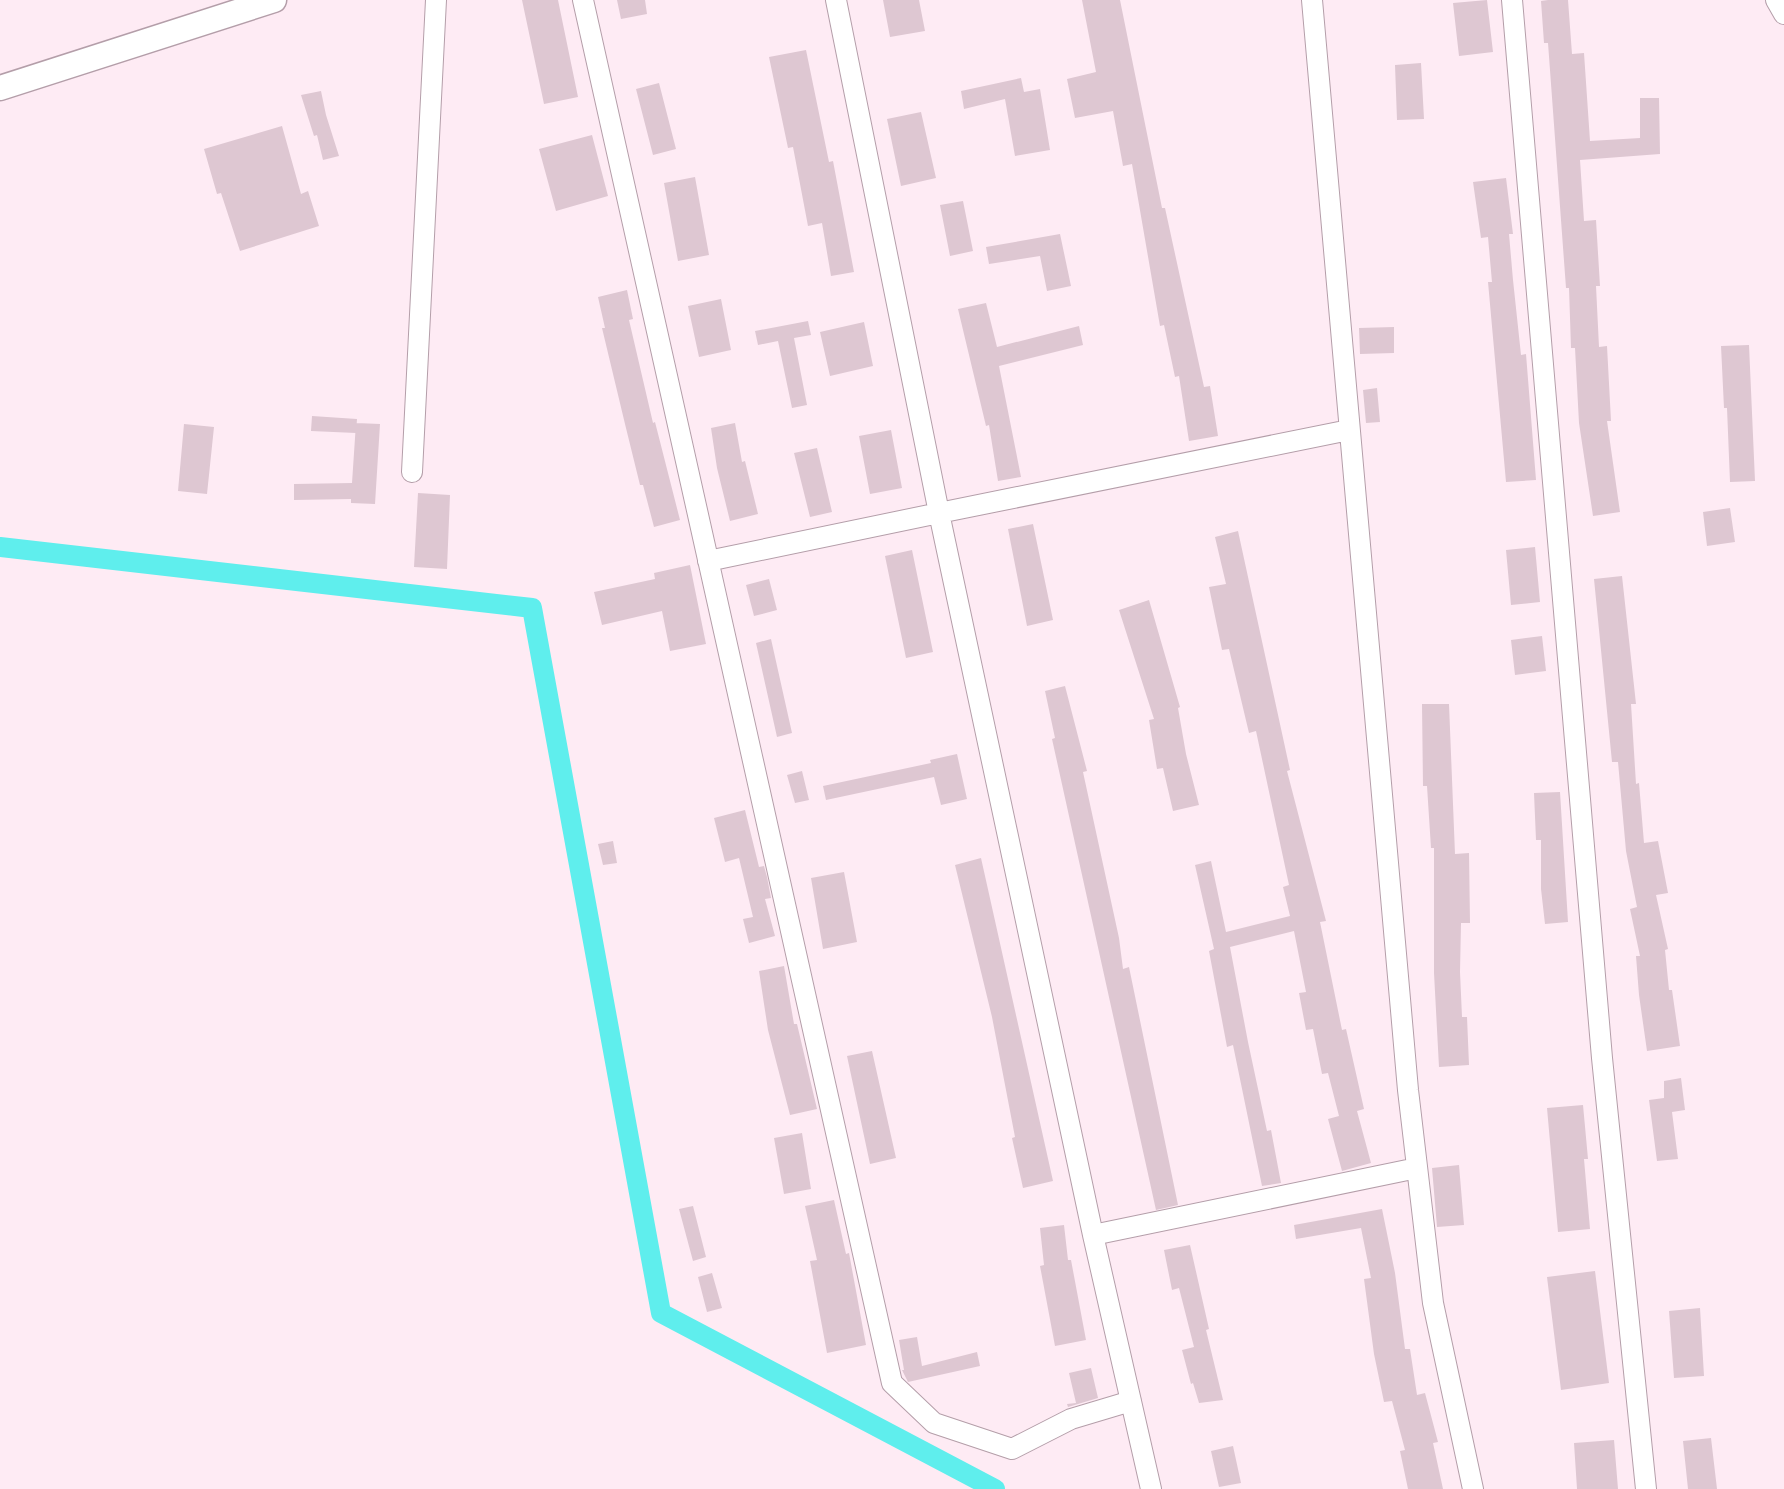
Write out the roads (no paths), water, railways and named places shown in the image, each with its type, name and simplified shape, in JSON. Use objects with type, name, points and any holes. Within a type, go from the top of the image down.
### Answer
[{"type":"street","points":[[0,88],[274,0]]},
{"type":"street","points":[[412,472],[436,0]]},
{"type":"street","points":[[583,0],[892,1383],[934,1423],[1012,1449],[1071,1419],[1131,1401]]},
{"type":"street","points":[[836,0],[939,513],[1093,1235],[1151,1489]]},
{"type":"street","points":[[1312,0],[1417,1168],[1433,1304],[1473,1489]]},
{"type":"street","points":[[1512,0],[1602,1058],[1646,1489]]},
{"type":"street","points":[[1776,0],[1784,14]]},
{"type":"street","points":[[708,561],[1349,430]]},
{"type":"street","points":[[1093,1235],[1417,1168]]},
{"type":"waterway","points":[[0,547],[532,608],[661,1313],[995,1489]]}]
